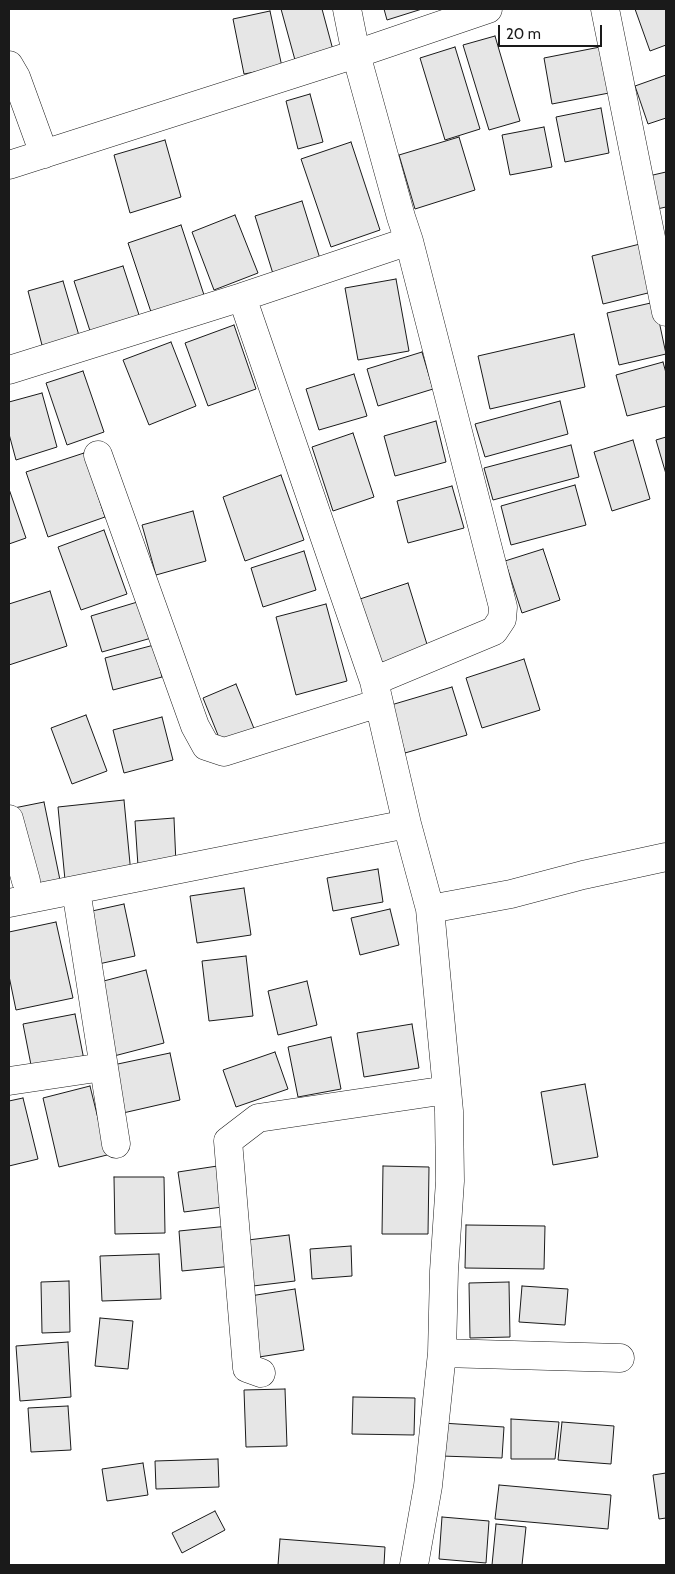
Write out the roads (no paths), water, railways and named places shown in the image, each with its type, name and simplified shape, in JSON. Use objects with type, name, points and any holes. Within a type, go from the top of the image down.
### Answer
[{"type":"street","points":[[98,455],[195,726],[206,746],[224,752],[377,692],[494,631],[502,620],[503,607],[409,241],[400,217],[356,54],[347,9]]},
{"type":"street","points":[[9,165],[356,54],[488,9]]},
{"type":"street","points":[[606,9],[666,312]]},
{"type":"street","points":[[9,65],[16,77],[44,154]]},
{"type":"street","points":[[9,370],[242,297],[409,241]]},
{"type":"street","points":[[242,297],[377,692],[407,824],[430,909],[449,1111],[450,1181],[444,1271],[442,1353],[428,1486],[414,1565]]},
{"type":"street","points":[[9,819],[26,881]]},
{"type":"street","points":[[9,903],[407,824]]},
{"type":"street","points":[[430,909],[511,894],[583,875],[666,857]]},
{"type":"street","points":[[76,890],[116,1144]]},
{"type":"street","points":[[9,1080],[104,1067]]},
{"type":"street","points":[[261,1373],[247,1368],[228,1141],[258,1118],[447,1090]]},
{"type":"street","points":[[442,1353],[620,1358]]}]
